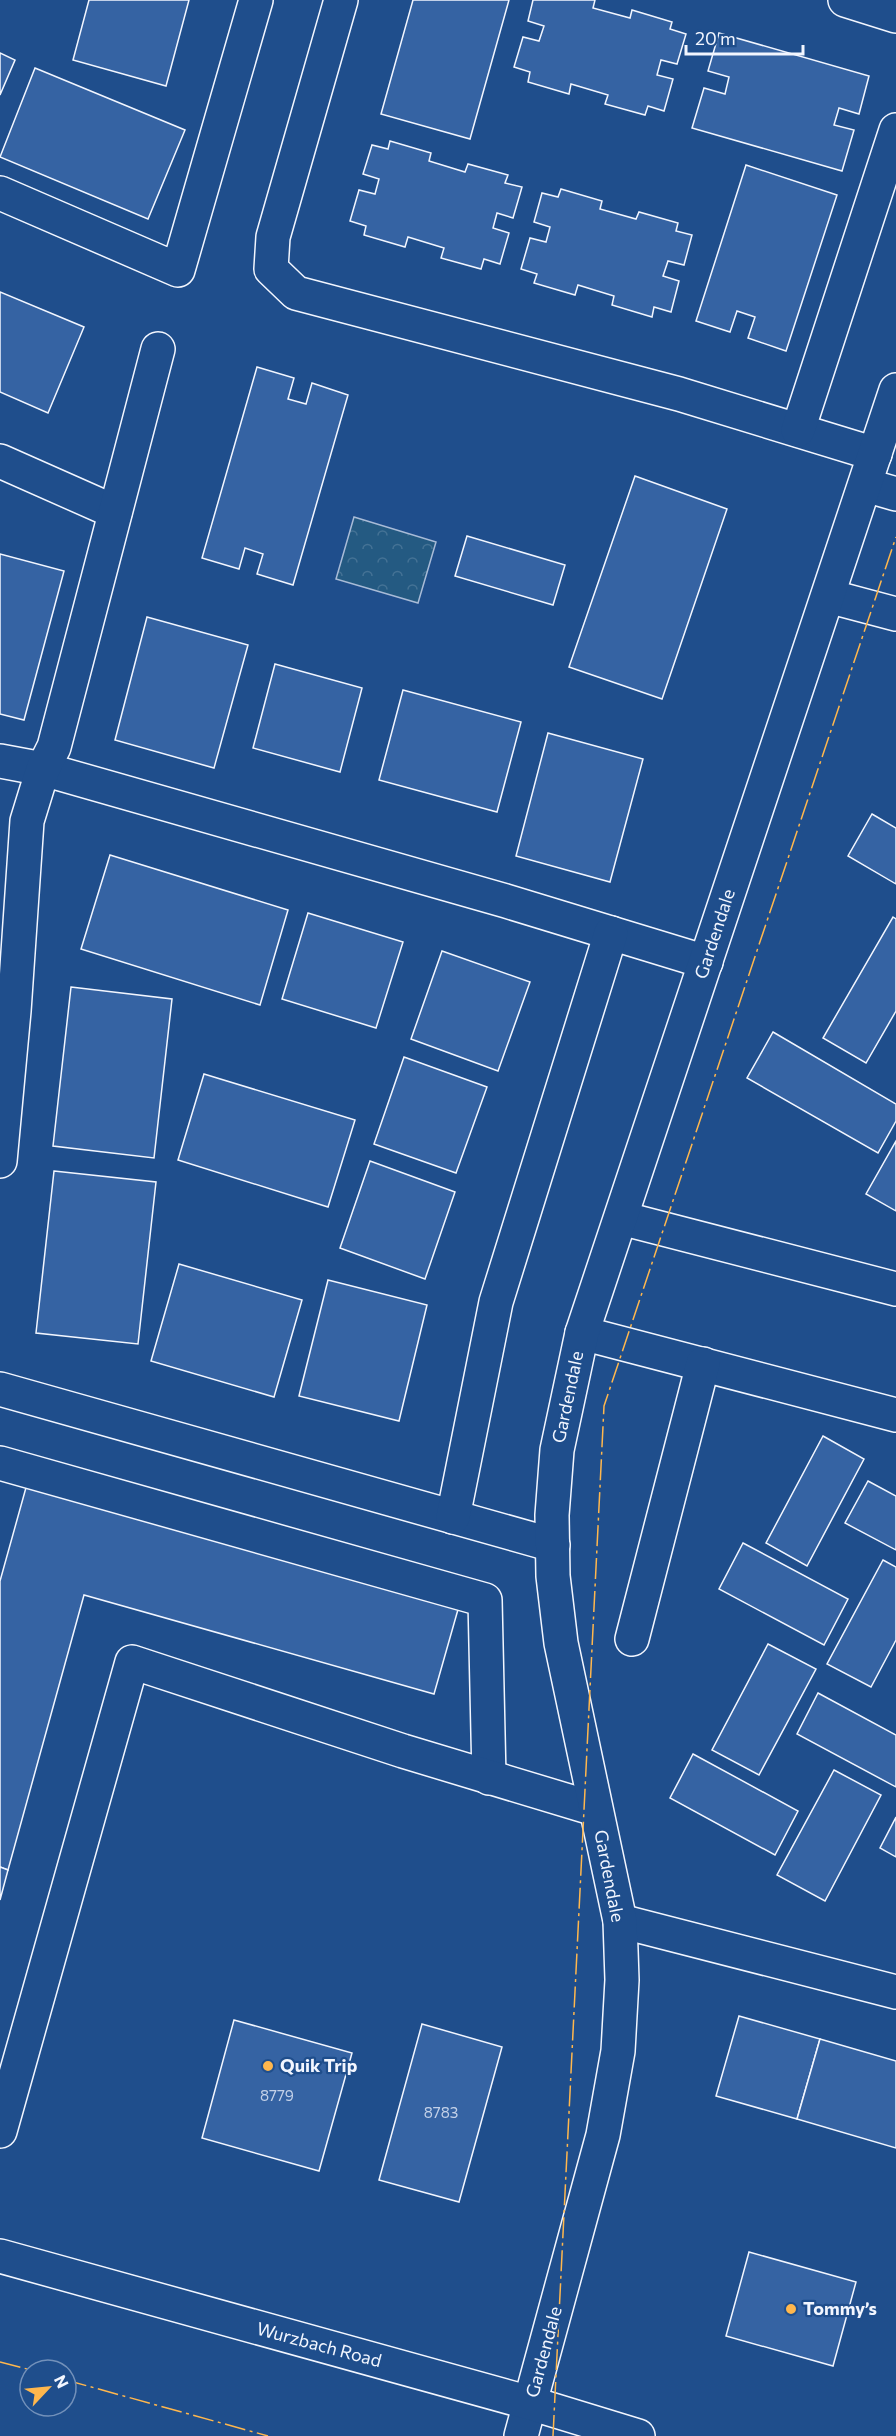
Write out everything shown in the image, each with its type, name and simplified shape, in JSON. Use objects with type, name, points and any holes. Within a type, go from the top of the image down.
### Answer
[{"type":"street","points":[[0,193],[178,270],[256,0]]},
{"type":"street","points":[[341,0],[273,237],[270,269],[296,293],[679,394],[875,454]]},
{"type":"street","points":[[845,0],[896,16]]},
{"type":"street","points":[[798,430],[896,130]]},
{"type":"street","points":[[0,1161],[14,1011],[27,821],[43,770],[54,747],[158,349]]},
{"type":"street","name":"Gardendale","points":[[521,2436],[594,2168],[609,2103],[618,2051],[622,1980],[620,1921],[561,1643],[553,1576],[552,1515],[557,1450],[582,1333],[896,390]]},
{"type":"street","points":[[0,461],[115,512]]},
{"type":"street","points":[[865,485],[896,494]]},
{"type":"street","points":[[828,596],[896,614]]},
{"type":"street","points":[[0,761],[43,770],[490,897],[706,962]]},
{"type":"street","points":[[453,1517],[496,1302],[611,933]]},
{"type":"street","points":[[621,1218],[896,1289]]},
{"type":"street","points":[[582,1333],[896,1415]]},
{"type":"street","points":[[632,1638],[704,1364]]},
{"type":"street","points":[[0,1389],[553,1545]]},
{"type":"street","points":[[1,1468],[485,1600],[489,1778]]},
{"type":"street","points":[[0,2131],[132,1662],[489,1778],[595,1809]]},
{"type":"street","points":[[620,1921],[896,1992]]},
{"type":"street","name":"Wurzbach Road","points":[[0,2256],[530,2403],[638,2436]]},
{"type":"green space","points":[[354,517],[436,542],[418,603],[336,579]]},
{"type":"building","points":[[89,0],[189,0],[166,86],[73,60]]},
{"type":"building","points":[[413,0],[509,0],[470,139],[381,114]]},
{"type":"building","points":[[533,0],[595,0],[593,8],[630,18],[632,10],[672,22],[670,29],[686,34],[677,64],[661,60],[657,75],[673,79],[664,111],[648,106],[645,115],[605,104],[608,95],[571,84],[569,94],[528,82],[530,72],[514,67],[523,37],[539,41],[544,26],[528,21]]},
{"type":"building","points":[[719,33],[869,76],[859,114],[839,108],[834,125],[854,130],[842,171],[692,128],[704,88],[725,94],[729,77],[708,71]]},
{"type":"building","points":[[0,53],[15,60],[0,95]]},
{"type":"building","points":[[35,68],[185,130],[148,219],[0,157]]},
{"type":"building","points":[[390,141],[431,153],[429,161],[465,172],[468,164],[508,175],[505,183],[522,187],[513,218],[497,213],[493,228],[509,233],[500,264],[484,259],[481,269],[441,258],[444,248],[408,237],[405,247],[364,235],[366,226],[350,221],[359,190],[375,194],[379,179],[363,174],[372,145],[388,149]]},
{"type":"building","points":[[746,165],[837,195],[786,351],[748,338],[755,317],[737,311],[730,332],[696,321]]},
{"type":"building","points":[[561,189],[602,201],[600,209],[636,219],[639,212],[678,223],[676,231],[692,235],[684,265],[668,261],[663,276],[679,281],[671,312],[654,307],[652,317],[612,305],[614,296],[578,285],[575,295],[534,283],[537,274],[521,269],[530,238],[546,242],[550,227],[534,222],[542,193],[558,197]]},
{"type":"building","points":[[0,292],[84,327],[48,413],[0,392]]},
{"type":"building","points":[[257,367],[294,378],[288,399],[306,404],[312,383],[348,395],[293,585],[257,574],[263,554],[245,548],[239,569],[202,558]]},
{"type":"building","points":[[635,476],[727,509],[662,699],[569,667]]},
{"type":"building","points":[[467,536],[565,565],[553,605],[455,576]]},
{"type":"building","points":[[0,554],[64,571],[24,720],[0,714]]},
{"type":"building","points":[[147,617],[248,645],[214,768],[115,740]]},
{"type":"building","points":[[275,664],[362,688],[340,772],[253,748]]},
{"type":"building","points":[[403,690],[521,722],[497,812],[379,780]]},
{"type":"building","points":[[548,733],[643,759],[610,882],[516,856]]},
{"type":"building","points":[[872,814],[896,828],[896,884],[848,856]]},
{"type":"building","points":[[110,855],[288,910],[260,1005],[81,949]]},
{"type":"building","points":[[308,913],[403,942],[376,1028],[282,999]]},
{"type":"building","points":[[893,917],[896,919],[896,1011],[866,1063],[823,1038]]},
{"type":"building","points":[[442,951],[530,982],[498,1071],[411,1039]]},
{"type":"building","points":[[71,987],[172,999],[154,1158],[53,1146]]},
{"type":"building","points":[[773,1032],[896,1104],[896,1121],[878,1153],[747,1078]]},
{"type":"building","points":[[404,1057],[487,1087],[456,1173],[374,1144]]},
{"type":"building","points":[[204,1074],[355,1120],[328,1207],[178,1160]]},
{"type":"building","points":[[896,1141],[896,1211],[866,1194]]},
{"type":"building","points":[[370,1161],[455,1192],[425,1279],[340,1248]]},
{"type":"building","points":[[54,1171],[156,1182],[138,1344],[36,1333]]},
{"type":"building","points":[[179,1264],[302,1300],[274,1397],[151,1361]]},
{"type":"building","points":[[328,1280],[427,1305],[399,1421],[299,1396]]},
{"type":"building","points":[[823,1436],[864,1459],[807,1566],[766,1543]]},
{"type":"building","points":[[868,1481],[896,1496],[896,1550],[845,1523]]},
{"type":"building","points":[[27,1484],[459,1606],[434,1694],[84,1595],[8,1870],[0,1867],[0,1581]]},
{"type":"building","points":[[743,1543],[848,1599],[824,1645],[719,1589]]},
{"type":"building","points":[[883,1560],[896,1567],[896,1640],[871,1687],[827,1664]]},
{"type":"building","points":[[768,1644],[816,1669],[759,1775],[712,1750]]},
{"type":"building","points":[[818,1693],[896,1735],[896,1787],[797,1734]]},
{"type":"building","points":[[693,1754],[798,1811],[775,1855],[670,1798]]},
{"type":"building","points":[[834,1770],[881,1795],[825,1901],[777,1875]]},
{"type":"building","points":[[896,1817],[896,1857],[880,1848]]},
{"type":"building","points":[[0,1867],[8,1870],[0,1900]]},
{"type":"building","points":[[739,2016],[820,2039],[797,2119],[716,2096]]},
{"type":"building","points":[[234,2020],[352,2053],[319,2171],[202,2138]]},
{"type":"building","points":[[422,2024],[502,2047],[459,2202],[379,2180]]},
{"type":"building","points":[[820,2039],[896,2061],[896,2148],[797,2119]]},
{"type":"building","name":"Tommy’s","points":[[749,2252],[856,2282],[833,2366],[726,2336]]},
{"type":"power","points":[[553,2436],[604,1406],[896,537]]},
{"type":"power","points":[[0,2362],[18,2367]]},
{"type":"power","points":[[78,2383],[268,2436]]},
{"type":"place","name":"Quik Trip","points":[[268,2066]]},
{"type":"place","name":"Tommy’s","points":[[791,2309]]}]
